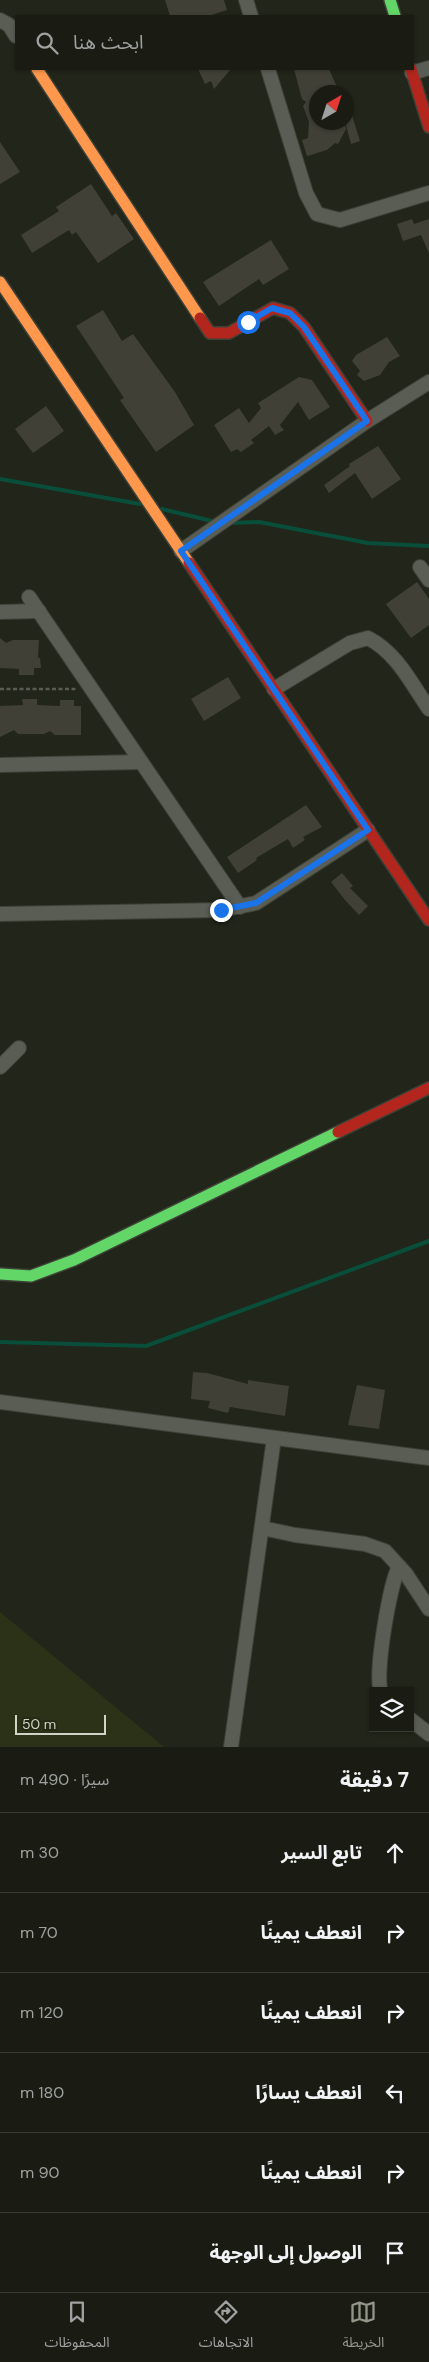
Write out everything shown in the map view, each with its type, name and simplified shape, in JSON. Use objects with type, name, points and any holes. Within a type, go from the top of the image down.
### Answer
[{"type":"street","points":[[246,0],[251,15]]},
{"type":"street","points":[[390,0],[395,15]]},
{"type":"street","points":[[0,20],[9,25],[15,34]]},
{"type":"street","points":[[429,68],[412,71],[429,128]]},
{"type":"street","points":[[38,70],[210,332],[229,334],[272,308],[290,313],[304,327],[367,421]]},
{"type":"street","points":[[268,70],[306,193],[317,214],[340,220],[429,193]]},
{"type":"street","points":[[0,282],[429,920]]},
{"type":"street","points":[[181,551],[367,421],[429,382]]},
{"type":"street","points":[[420,567],[429,580]]},
{"type":"street","points":[[29,596],[240,907]]},
{"type":"street","points":[[0,612],[39,611]]},
{"type":"street","points":[[274,690],[350,643],[368,638],[382,645],[396,659],[429,709]]},
{"type":"street","points":[[0,765],[141,762]]},
{"type":"street","points":[[0,914],[221,910],[240,907],[256,903],[368,830]]},
{"type":"street","points":[[0,1067],[18,1048]]},
{"type":"street","points":[[0,1274],[31,1276],[74,1260],[429,1088]]},
{"type":"street","points":[[0,1402],[429,1458]]},
{"type":"street","points":[[231,1747],[274,1438]]},
{"type":"street","points":[[262,1528],[295,1535],[365,1544],[384,1551],[399,1566],[429,1609]]},
{"type":"street","points":[[380,1687],[378,1680],[391,1584],[399,1566]]},
{"type":"street","points":[[414,1722],[429,1734]]},
{"type":"path","points":[[0,689],[91,688]]},
{"type":"shaded area","points":[[0,1612],[164,1747],[0,1747]]},
{"type":"building","points":[[165,0],[224,0],[227,10],[211,15],[170,15]]},
{"type":"building","points":[[198,70],[230,70],[214,89],[211,81],[205,84]]},
{"type":"building","points":[[294,70],[329,70],[336,85],[309,85],[309,122],[303,106],[306,102],[302,99]]},
{"type":"building","points":[[309,122],[309,130],[345,130],[338,144],[335,143],[327,150],[307,156],[302,140],[308,138]]},
{"type":"building","points":[[354,122],[360,141],[351,144],[347,130],[354,130]]},
{"type":"building","points":[[0,142],[20,172],[0,184]]},
{"type":"building","points":[[91,184],[112,216],[116,213],[134,239],[98,263],[76,232],[72,235],[69,230],[32,253],[21,235],[59,211],[56,207]]},
{"type":"building","points":[[412,219],[414,224],[429,219],[429,253],[421,235],[403,241],[397,224]]},
{"type":"building","points":[[271,240],[289,269],[263,285],[259,279],[219,306],[203,282]]},
{"type":"building","points":[[103,310],[122,341],[133,334],[175,392],[194,425],[156,452],[120,400],[124,398],[76,326]]},
{"type":"building","points":[[387,337],[400,356],[389,362],[380,375],[364,381],[357,375],[360,371],[352,361],[356,355]]},
{"type":"building","points":[[299,377],[312,380],[330,407],[309,420],[298,402],[280,425],[284,430],[275,435],[269,426],[251,440],[254,443],[241,452],[237,449],[231,452],[214,425],[239,408],[249,423],[261,408],[258,403]]},
{"type":"building","points":[[46,406],[64,431],[33,453],[15,429]]},
{"type":"building","points":[[378,446],[401,479],[372,499],[355,473],[329,493],[324,485],[350,466],[349,464]]},
{"type":"building","points":[[417,582],[429,599],[429,625],[411,638],[386,604]]},
{"type":"building","points":[[0,638],[6,643],[13,640],[39,640],[38,658],[40,658],[41,668],[34,668],[34,675],[19,675],[19,669],[0,668]]},
{"type":"building","points":[[228,677],[241,698],[204,721],[191,699]]},
{"type":"building","points":[[22,699],[37,699],[37,705],[60,706],[60,700],[74,700],[74,706],[81,706],[81,735],[55,735],[50,731],[44,734],[18,734],[14,730],[0,737],[0,706],[23,705]]},
{"type":"building","points":[[306,805],[322,827],[303,837],[305,840],[293,848],[288,839],[256,858],[257,860],[238,873],[227,857]]},
{"type":"building","points":[[342,873],[353,886],[350,888],[368,906],[359,915],[331,882]]},
{"type":"building","points":[[193,1372],[207,1373],[248,1384],[248,1380],[289,1386],[285,1416],[230,1407],[228,1413],[208,1408],[210,1401],[191,1399]]},
{"type":"building","points":[[357,1385],[385,1390],[379,1429],[348,1425]]},
{"type":"waterway","points":[[0,479],[140,504]]},
{"type":"waterway","points":[[162,509],[216,522]]},
{"type":"waterway","points":[[230,523],[259,522],[368,543],[429,546]]},
{"type":"waterway","points":[[0,1342],[146,1346],[429,1241]]},
{"type":"traffic: fast","points":[[390,0],[395,15]]},
{"type":"traffic: fast","points":[[0,1274],[31,1276],[74,1260],[338,1132]]},
{"type":"traffic: slow","points":[[38,70],[200,318]]},
{"type":"traffic: slow","points":[[0,282],[189,563]]},
{"type":"traffic: jam","points":[[411,70],[429,127]]},
{"type":"traffic: jam","points":[[200,318],[210,333],[229,333],[273,308],[290,313],[304,327],[367,421]]},
{"type":"traffic: jam","points":[[189,563],[429,920]]},
{"type":"traffic: jam","points":[[338,1132],[429,1088]]},
{"type":"route","points":[[221,910],[256,903],[368,830],[181,551],[367,421],[304,327],[290,313],[272,308],[248,322]]}]
